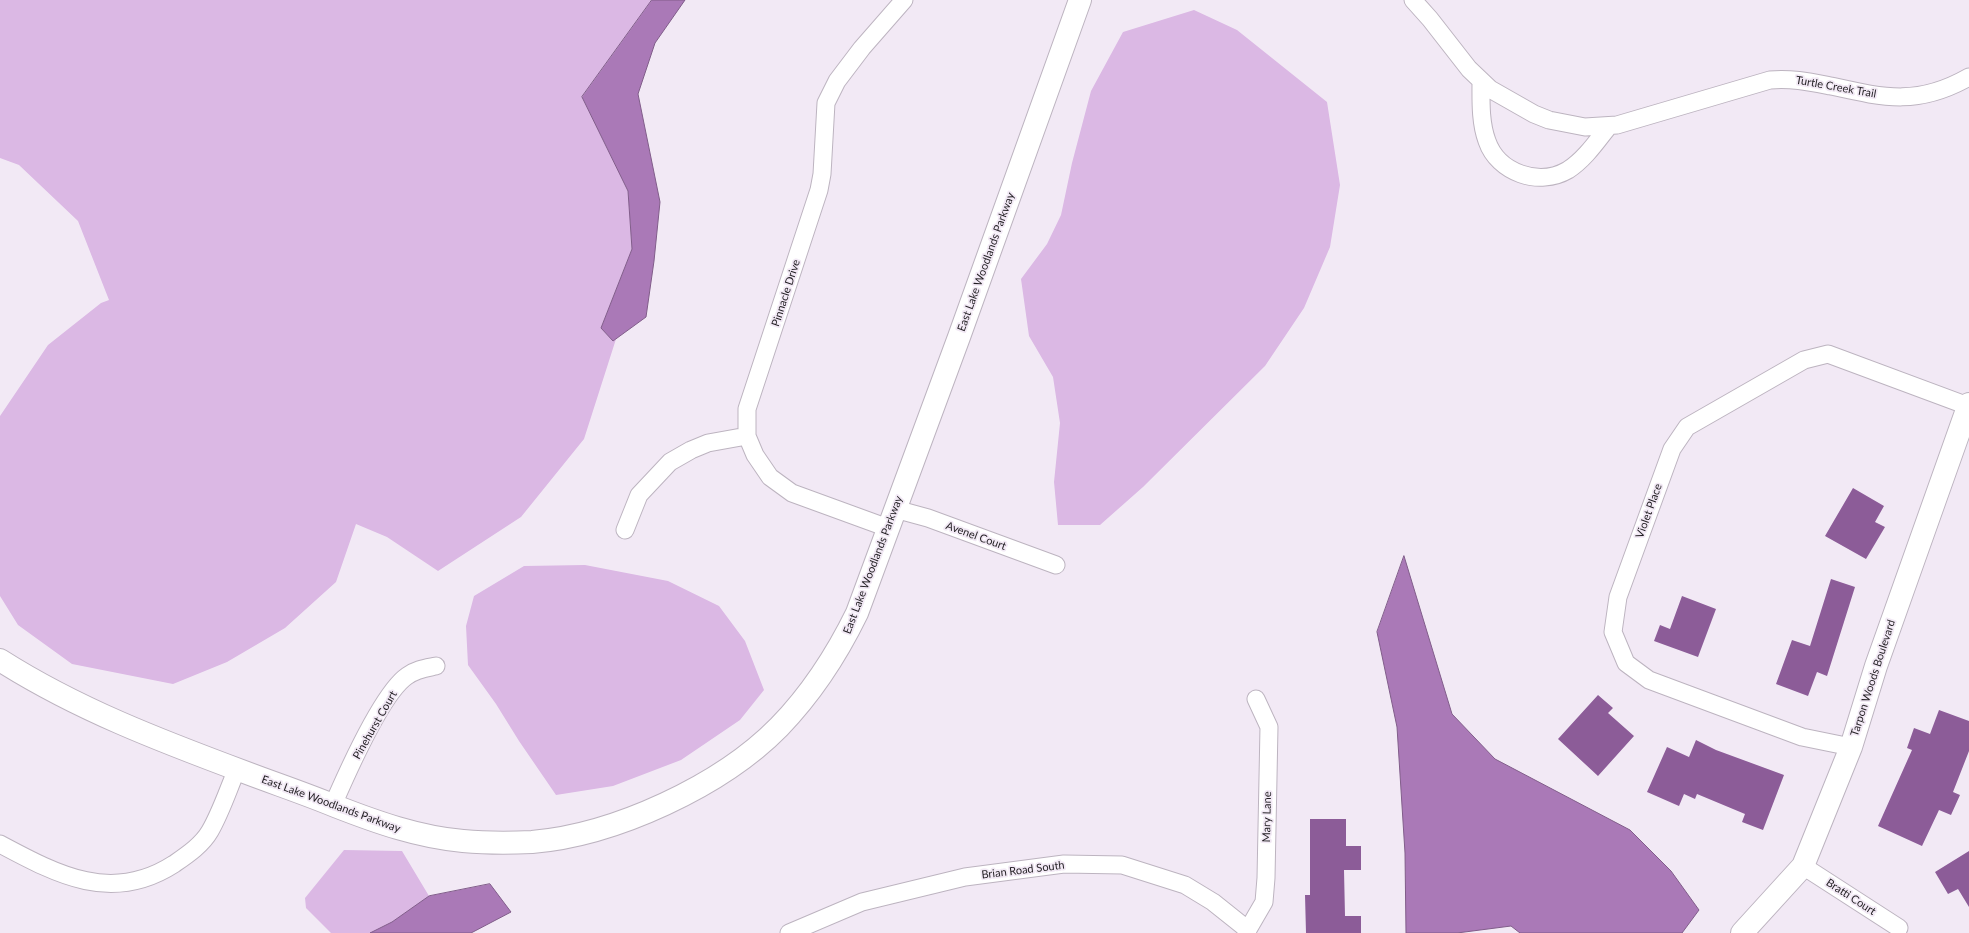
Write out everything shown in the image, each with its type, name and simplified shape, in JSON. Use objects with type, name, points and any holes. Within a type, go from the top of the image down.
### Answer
[{"type":"street","name":"Pinnacle Drive","points":[[891,518],[792,493],[770,477],[755,455],[747,436],[747,409],[819,190],[822,174],[826,103],[837,81],[904,0]]},
{"type":"street","name":"East Lake Woodlands Parkway","points":[[0,660],[51,691],[87,709],[153,737],[389,827],[437,837],[463,841],[533,842],[570,835],[645,814],[684,795],[717,776],[748,754],[779,727],[809,691],[834,656],[857,613],[959,337],[1080,0]]},
{"type":"street","name":"Turtle Creek Trail","points":[[1413,0],[1430,18],[1469,69],[1490,89],[1549,120],[1585,127],[1618,125],[1743,87],[1785,78],[1859,92],[1900,97],[1933,94],[1969,77]]},
{"type":"street","points":[[1482,81],[1481,103],[1484,130],[1491,152],[1511,169],[1527,177],[1553,176],[1567,170],[1591,149],[1609,126]]},
{"type":"street","name":"Violet Place","points":[[1851,747],[1802,737],[1649,680],[1626,663],[1612,632],[1618,597],[1672,449],[1687,427],[1804,360],[1828,354],[1969,405]]},
{"type":"street","name":"Tarpon Woods Boulevard","points":[[1742,933],[1803,866],[1851,747],[1876,666],[1969,405]]},
{"type":"street","points":[[625,530],[639,495],[670,462],[691,450],[708,443],[747,436]]},
{"type":"street","name":"Avenel Court","points":[[891,518],[928,518],[1056,564]]},
{"type":"street","name":"Pinehurst Court","points":[[332,805],[365,739],[386,702],[399,684],[407,676],[419,669],[436,666]]},
{"type":"street","name":"Mary Lane","points":[[1247,932],[1264,902],[1266,878],[1269,727],[1256,699]]},
{"type":"street","points":[[0,844],[27,859],[80,880],[105,884],[137,880],[167,869],[199,845],[210,831],[237,769]]},
{"type":"street","name":"Brian Road South","points":[[790,933],[870,900],[965,877],[1064,864],[1122,865],[1185,885],[1213,902],[1247,932]]},
{"type":"street","name":"Bratti Court","points":[[1803,866],[1899,928]]},
{"type":"shaded area","points":[[0,0],[652,0],[582,97],[628,191],[632,249],[601,328],[613,341],[616,339],[584,439],[521,517],[438,571],[387,537],[356,524],[336,582],[285,628],[227,662],[173,684],[72,664],[18,625],[0,596],[0,416],[48,345],[101,303],[109,300],[78,221],[19,165],[0,158]]},
{"type":"shaded area","points":[[652,0],[685,0],[655,43],[638,94],[660,202],[646,317],[613,341],[601,328],[632,249],[628,191],[582,97]]},
{"type":"shaded area","points":[[1194,10],[1237,30],[1327,102],[1340,185],[1330,247],[1304,308],[1265,366],[1143,487],[1100,525],[1058,525],[1054,482],[1060,423],[1053,377],[1029,336],[1021,279],[1047,244],[1061,215],[1072,163],[1091,91],[1123,32]]},
{"type":"shaded area","points":[[1404,556],[1452,714],[1495,759],[1630,830],[1671,871],[1699,910],[1682,933],[1520,933],[1511,926],[1457,933],[1406,933],[1405,853],[1397,727],[1377,632]]},
{"type":"shaded area","points":[[585,565],[668,581],[719,606],[745,641],[764,690],[740,720],[681,760],[613,786],[556,795],[496,704],[468,665],[466,626],[474,596],[524,566]]},
{"type":"shaded area","points":[[344,850],[402,851],[429,896],[392,922],[370,933],[331,933],[306,908],[305,898]]},
{"type":"shaded area","points":[[490,884],[511,912],[471,933],[370,933],[392,922],[429,896]]},
{"type":"building","points":[[1853,488],[1884,506],[1875,522],[1885,527],[1866,559],[1825,536]]},
{"type":"building","points":[[1831,579],[1855,587],[1827,676],[1817,672],[1808,696],[1776,684],[1792,640],[1810,646]]},
{"type":"building","points":[[1682,596],[1716,609],[1698,657],[1654,641],[1660,625],[1670,629]]},
{"type":"building","points":[[1598,695],[1613,708],[1608,713],[1634,736],[1598,776],[1558,739]]},
{"type":"building","points":[[1939,710],[1969,721],[1969,751],[1953,792],[1960,795],[1951,815],[1939,810],[1922,846],[1878,826],[1912,750],[1907,748],[1914,728],[1930,734]]},
{"type":"building","points":[[1696,740],[1716,750],[1784,775],[1763,830],[1742,822],[1745,814],[1697,794],[1695,799],[1684,794],[1679,806],[1647,792],[1667,747],[1689,757]]},
{"type":"building","points":[[1310,819],[1346,819],[1346,846],[1361,846],[1361,870],[1344,870],[1345,916],[1361,916],[1361,933],[1306,933],[1305,895],[1310,895]]},
{"type":"building","points":[[1969,851],[1969,907],[1958,889],[1948,894],[1935,872]]}]
